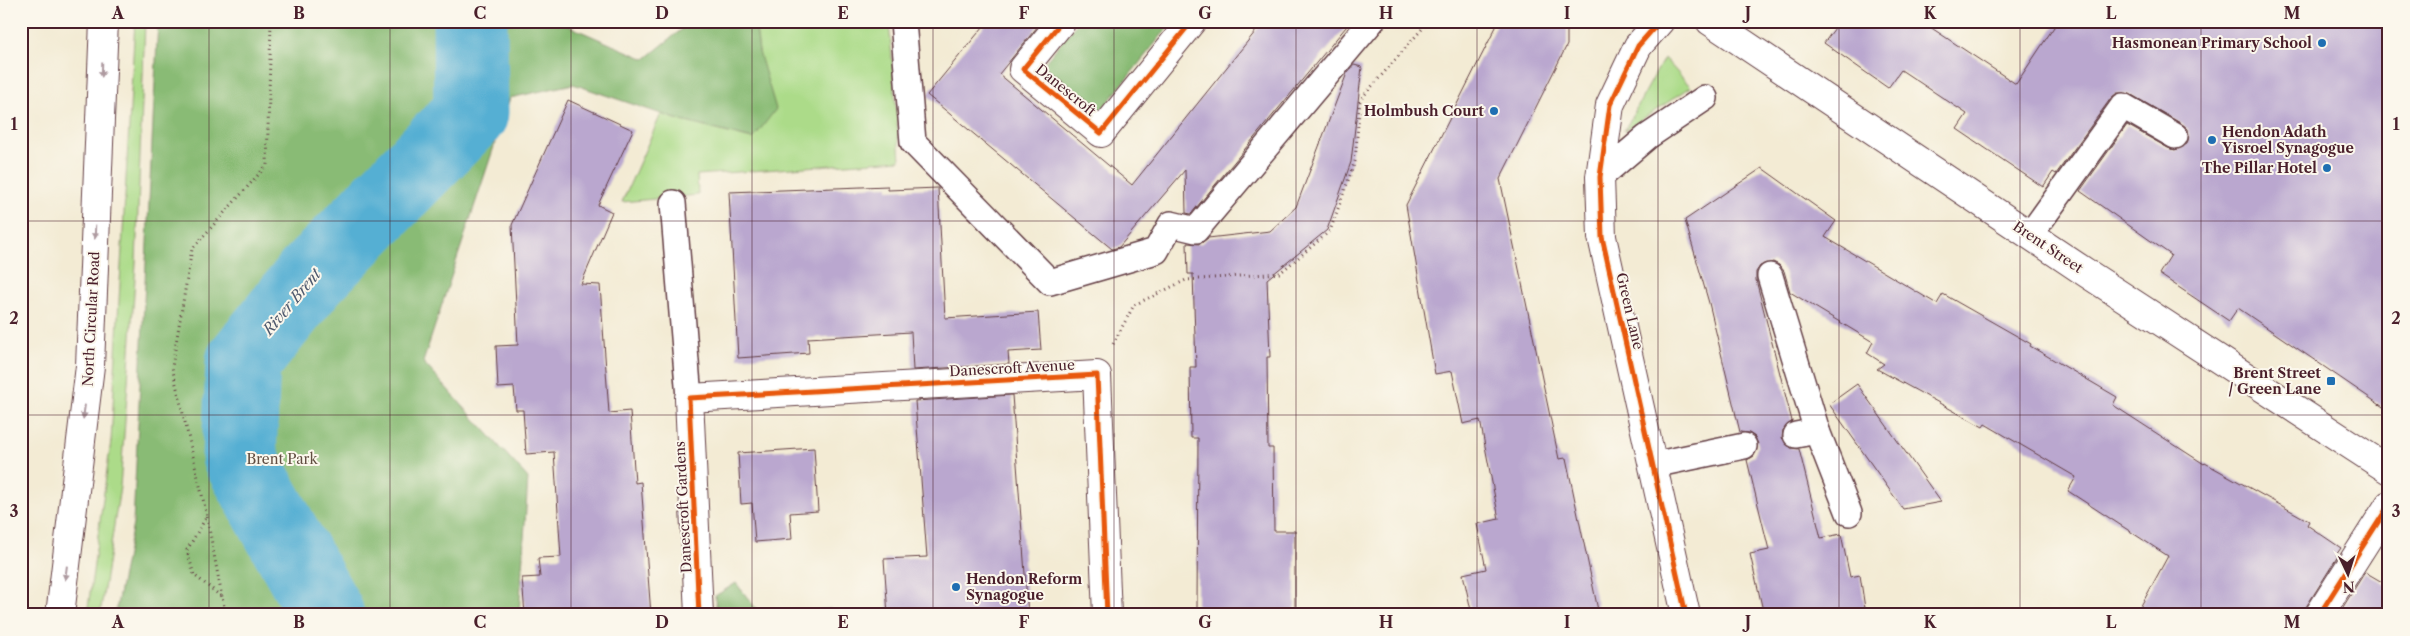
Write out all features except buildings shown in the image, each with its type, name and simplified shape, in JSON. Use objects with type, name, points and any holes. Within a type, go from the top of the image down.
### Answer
[{"type":"main road","name":"North Circular Road","points":[[60,615],[90,366],[104,21]]},
{"type":"main road","name":"Danescroft","points":[[1062,21],[1023,68],[1102,133],[1192,21]]},
{"type":"main road","name":"Green Lane","points":[[1660,21],[1638,46],[1610,104],[1600,177],[1602,237],[1686,615]]},
{"type":"main road","name":"Brent Street","points":[[1710,21],[2030,235],[2389,470]]},
{"type":"main road","name":"Danescroft Avenue","points":[[689,398],[1097,375]]},
{"type":"main road","points":[[1097,375],[1107,615]]},
{"type":"main road","name":"Danescroft Gardens","points":[[689,398],[699,615]]},
{"type":"main road","points":[[2319,615],[2389,505]]},
{"type":"lane","points":[[903,21],[913,142],[1050,282],[1156,252],[1170,224],[1196,230],[1372,21]]},
{"type":"lane","points":[[1600,177],[1647,137],[1705,98]]},
{"type":"lane","points":[[2030,235],[2123,106],[2175,136]]},
{"type":"lane","points":[[673,203],[689,398]]},
{"type":"lane","points":[[1770,276],[1806,433],[1849,513]]},
{"type":"lane","points":[[1654,465],[1744,446]]},
{"type":"path","points":[[226,615],[207,516],[172,367],[192,249],[267,165],[271,21]]},
{"type":"path","points":[[1097,375],[1134,305],[1186,280],[1280,273],[1330,231],[1355,161],[1360,100],[1429,21]]},
{"type":"path","points":[[207,516],[187,550],[194,575],[222,597]]},
{"type":"green space","points":[[135,21],[145,21],[136,263],[120,487],[100,615],[87,615],[111,441]]},
{"type":"green space","name":"Brent Park","points":[[158,21],[557,21],[645,59],[692,21],[755,21],[759,52],[776,109],[753,139],[682,121],[573,84],[510,98],[423,362],[528,478],[519,615],[115,615],[133,524]]},
{"type":"green space","points":[[755,21],[889,21],[900,160],[697,175],[698,195],[622,202],[661,114],[752,139],[759,52]]},
{"type":"green space","points":[[1079,21],[1173,21],[1100,112],[1041,67]]},
{"type":"green space","points":[[1664,58],[1691,87],[1624,131]]},
{"type":"green space","points":[[736,583],[761,615],[717,615],[715,596]]},
{"type":"green space","points":[[831,609],[835,615],[770,615]]},
{"type":"waterway","name":"River Brent","points":[[327,615],[239,456],[243,362],[311,277],[471,113],[470,21]]},
{"type":"cycle path","points":[[1062,21],[1023,69],[1101,133],[1192,21]]},
{"type":"cycle path","points":[[1660,21],[1638,46],[1610,105],[1600,177],[1602,237],[1686,615]]},
{"type":"cycle path","points":[[699,615],[689,398],[1097,375],[1107,615]]},
{"type":"cycle path","points":[[2319,615],[2389,505]]},
{"type":"place","name":"Hasmonean Primary School","points":[[2322,43]]},
{"type":"place","name":"Holmbush Court","points":[[1494,111]]},
{"type":"place","name":"Hendon Adath Yisroel Synagogue","points":[[2212,140]]},
{"type":"place","name":"The Pillar Hotel","points":[[2327,168]]},
{"type":"place","name":"Brent Street / Green Lane","points":[[2331,381]]},
{"type":"place","name":"Hendon Reform Synagogue","points":[[956,587]]}]
